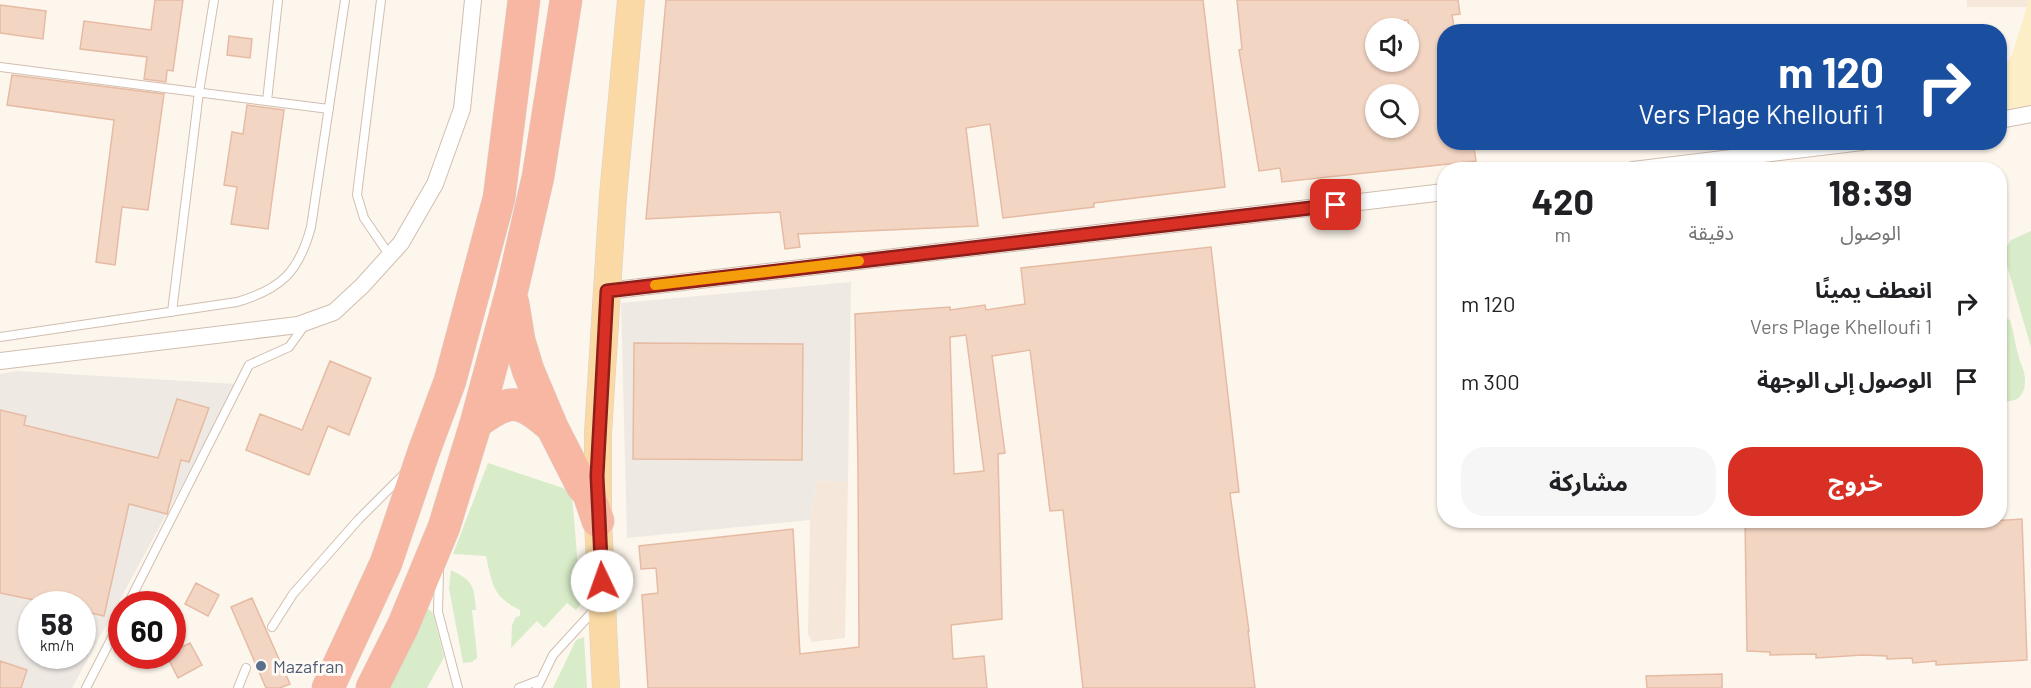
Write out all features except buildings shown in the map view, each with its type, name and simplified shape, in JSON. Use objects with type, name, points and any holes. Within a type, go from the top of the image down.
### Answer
[{"type":"highway","points":[[328,688],[386,562],[450,381],[499,198],[524,0]]},
{"type":"highway","points":[[372,688],[403,626],[444,527],[476,423],[512,290],[538,177],[566,0]]},
{"type":"highway","points":[[512,290],[523,355],[552,427],[582,486],[588,492],[598,521]]},
{"type":"highway","points":[[476,423],[493,411],[510,404],[528,408],[552,427]]},
{"type":"main road","points":[[606,688],[598,521],[598,433],[613,196],[631,0]]},
{"type":"street","points":[[0,362],[298,325],[334,312],[362,286],[401,243],[435,183],[462,109],[473,0]]},
{"type":"street","points":[[2007,119],[2031,114]]},
{"type":"street","points":[[1698,162],[1797,150]]},
{"type":"street","points":[[607,291],[1437,193]]},
{"type":"lane","points":[[172,312],[199,92],[214,0]]},
{"type":"lane","points":[[267,101],[278,0]]},
{"type":"lane","points":[[0,337],[237,302],[258,296],[278,285],[294,269],[305,249],[312,227],[345,0]]},
{"type":"lane","points":[[381,0],[357,195],[364,218],[390,256]]},
{"type":"lane","points":[[0,67],[329,109]]},
{"type":"lane","points":[[135,591],[249,365],[290,347],[307,322]]},
{"type":"lane","points":[[272,627],[293,594],[358,520],[424,451]]},
{"type":"lane","points":[[444,527],[438,612],[458,688]]},
{"type":"lane","points":[[519,688],[538,684],[553,655],[603,601]]},
{"type":"lane","points":[[86,688],[108,645]]},
{"type":"lane","points":[[238,688],[246,668]]},
{"type":"shaded area","points":[[1967,0],[2029,0],[2028,7],[1967,7]]},
{"type":"shaded area","points":[[851,282],[848,482],[817,480],[810,520],[627,538],[621,303]]},
{"type":"shaded area","points":[[17,371],[237,384],[125,591],[108,591],[108,622],[96,644],[96,591],[18,591],[18,669],[82,669],[72,688],[0,688],[0,374]]},
{"type":"shaded area","points":[[817,480],[848,482],[845,638],[812,642],[808,634],[810,520]]},
{"type":"green space","points":[[2031,231],[2031,347],[2007,266],[2007,246],[2011,240]]},
{"type":"green space","points":[[2007,318],[2010,320],[2025,379],[2021,395],[2013,401],[2007,401]]},
{"type":"green space","points":[[488,463],[563,488],[572,494],[581,604],[576,610],[567,603],[544,628],[537,621],[511,648],[512,625],[516,617],[520,616],[520,610],[504,600],[495,589],[486,556],[453,554]]},
{"type":"green space","points":[[451,570],[464,577],[473,589],[476,610],[472,610],[477,658],[472,662],[463,663],[449,588]]},
{"type":"green space","points":[[427,608],[433,613],[444,657],[427,688],[389,688]]},
{"type":"green space","points":[[584,637],[587,688],[553,688],[576,640]]},
{"type":"sand","points":[[2029,0],[2031,0],[2031,107],[2007,110],[2007,62],[2012,55]]},
{"type":"slow traffic","points":[[655,285],[859,261]]},
{"type":"place","name":"Mazafran","points":[[261,666]]},
{"type":"route","points":[[602,581],[597,476],[607,291],[1336,205]]}]
